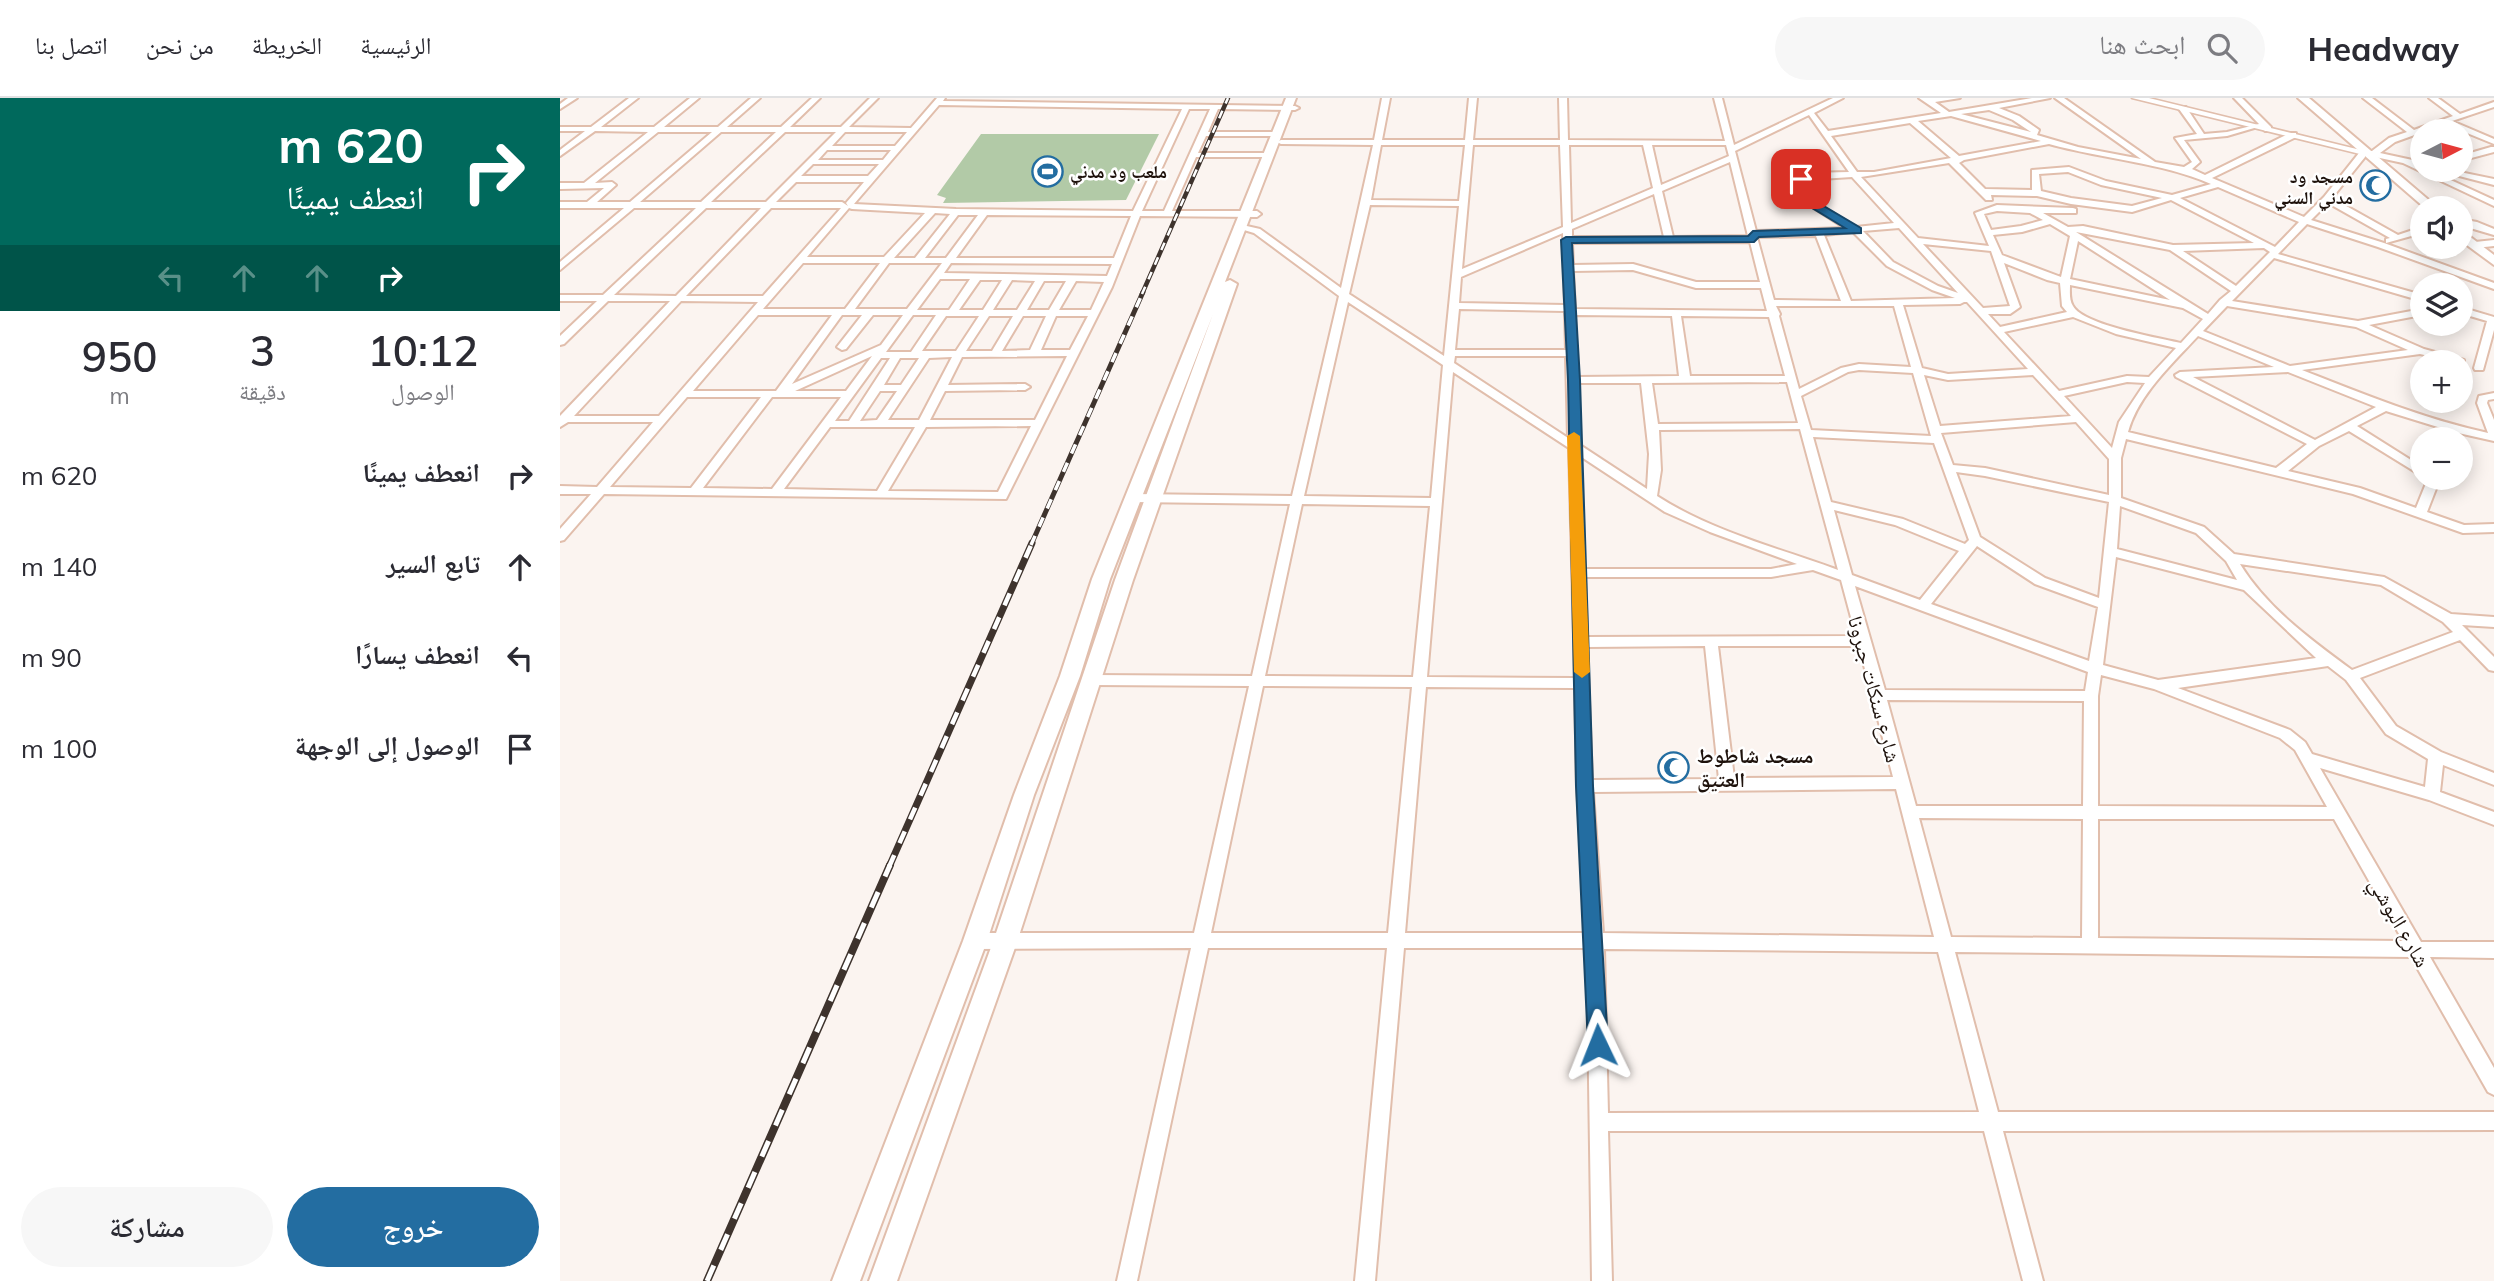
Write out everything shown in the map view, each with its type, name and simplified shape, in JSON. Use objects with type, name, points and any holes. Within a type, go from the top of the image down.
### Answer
[{"type":"main road","points":[[2295,98],[2366,153],[2411,196]]},
{"type":"main road","points":[[2303,98],[2418,196]]},
{"type":"main road","points":[[846,1281],[975,941],[1024,795],[1143,498],[1205,361],[1247,221],[1293,103]]},
{"type":"main road","points":[[2475,245],[2494,261]]},
{"type":"main road","points":[[2473,253],[2494,270]]},
{"type":"main road","points":[[883,1281],[1005,942],[1093,680],[1143,498]]},
{"type":"street","points":[[560,107],[573,98]]},
{"type":"street","points":[[560,154],[634,98]]},
{"type":"street","points":[[588,184],[695,98]]},
{"type":"street","points":[[560,267],[756,98]]},
{"type":"street","points":[[560,342],[816,98]]},
{"type":"street","points":[[562,420],[874,98]]},
{"type":"street","points":[[1127,1281],[1297,499],[1366,202],[1386,98]]},
{"type":"street","points":[[1365,1281],[1473,98]]},
{"type":"street","points":[[1563,98],[1585,786],[1595,943],[1602,1281]]},
{"type":"street","name":"شارع سنكات جبرونا","points":[[1717,98],[1804,429],[1879,695],[2033,1281]]},
{"type":"street","points":[[1457,275],[1567,235],[1810,112],[1825,101],[1839,98]]},
{"type":"street","points":[[1926,100],[1956,98]]},
{"type":"street","points":[[1983,98],[1992,107],[2034,131],[2036,134],[2031,137]]},
{"type":"street","points":[[1827,134],[2046,98]]},
{"type":"street","points":[[2059,98],[2155,165]]},
{"type":"street","points":[[2137,98],[2410,163]]},
{"type":"street","points":[[2238,98],[2262,128]]},
{"type":"street","points":[[2367,98],[2410,130]]},
{"type":"street","points":[[2433,98],[2458,116]]},
{"type":"street","points":[[560,537],[939,100],[1215,107],[1293,103]]},
{"type":"street","points":[[1926,100],[1950,114],[2050,143],[2186,170],[2305,221],[2494,286]]},
{"type":"street","points":[[2450,119],[2494,104]]},
{"type":"street","points":[[560,490],[1002,496],[1094,313],[1137,212],[1187,106]]},
{"type":"street","points":[[1167,213],[1215,107]]},
{"type":"street","points":[[2183,109],[2202,136]]},
{"type":"street","points":[[1810,112],[1855,175],[2115,458]]},
{"type":"street","points":[[1913,121],[1956,161],[1997,208]]},
{"type":"street","points":[[2186,170],[2196,162],[2179,138],[2262,128]]},
{"type":"street","points":[[560,130],[913,130]]},
{"type":"street","points":[[2090,947],[2091,696],[2093,668],[2105,605],[2115,500],[2115,458],[2124,422],[2152,380],[2222,302],[2327,199],[2366,153],[2410,133]]},
{"type":"street","points":[[2473,133],[2494,142]]},
{"type":"street","points":[[1205,134],[1276,144]]},
{"type":"street","points":[[2205,178],[2293,135]]},
{"type":"street","points":[[1195,155],[1276,144],[1377,143],[1647,143],[1732,150]]},
{"type":"street","points":[[1647,143],[1669,240]]},
{"type":"street","points":[[1969,300],[1935,288],[1890,264],[1857,230],[1807,201],[1801,179],[1807,176],[1855,175],[1956,161],[2050,143]]},
{"type":"street","points":[[826,148],[898,148]]},
{"type":"street","points":[[2069,169],[2077,149]]},
{"type":"street","points":[[2473,155],[2494,149]]},
{"type":"street","points":[[811,162],[885,162]]},
{"type":"street","points":[[2406,162],[2494,203],[2473,218]]},
{"type":"street","points":[[2037,193],[2035,172],[2069,169],[2104,183],[2171,197],[2271,251],[2410,295]]},
{"type":"street","points":[[2473,177],[2494,182]]},
{"type":"street","points":[[794,179],[871,178]]},
{"type":"street","points":[[1981,311],[2010,311],[2015,307],[1997,253],[1979,213],[1997,208],[2032,210],[2072,206],[2132,209],[2219,184]]},
{"type":"street","points":[[560,186],[612,185],[589,205]]},
{"type":"street","points":[[1983,192],[2037,193],[2072,206]]},
{"type":"street","points":[[2327,199],[2397,237]]},
{"type":"street","points":[[1366,202],[1464,204]]},
{"type":"street","points":[[560,205],[847,205],[956,212],[1167,213],[1247,221],[1344,295],[1449,358],[1669,509],[1811,566],[2093,668],[2157,685],[2284,734],[2300,746],[2307,758],[2432,795],[2494,819]]},
{"type":"street","points":[[2072,206],[2075,232],[2066,281],[2066,304],[2073,314],[2110,329],[2183,346]]},
{"type":"street","points":[[2032,210],[2075,232],[2208,318]]},
{"type":"street","points":[[694,492],[886,261],[932,211]]},
{"type":"street","points":[[917,261],[956,212]]},
{"type":"street","points":[[775,493],[985,212]]},
{"type":"street","points":[[2479,216],[2494,232]]},
{"type":"street","points":[[1989,233],[2022,229],[2050,220]]},
{"type":"street","points":[[1567,235],[1669,240],[1819,233],[1900,225]]},
{"type":"street","points":[[2075,232],[2173,248],[2271,251]]},
{"type":"street","points":[[1819,233],[1847,304]]},
{"type":"street","points":[[2381,245],[2410,233]]},
{"type":"street","points":[[1914,240],[1997,253],[2038,274],[2186,306]]},
{"type":"street","points":[[2475,245],[2494,243]]},
{"type":"street","points":[[2173,248],[2235,290]]},
{"type":"street","points":[[800,260],[1118,261]]},
{"type":"street","points":[[1022,277],[1033,262]]},
{"type":"street","points":[[1567,268],[1633,267],[1696,285],[1765,285]]},
{"type":"street","points":[[937,276],[1110,279]]},
{"type":"street","points":[[881,424],[947,312],[977,276]]},
{"type":"street","points":[[880,495],[959,355],[1009,277]]},
{"type":"street","points":[[995,354],[1041,278]]},
{"type":"street","points":[[1034,354],[1052,313],[1073,278]]},
{"type":"street","points":[[560,298],[766,299]]},
{"type":"street","points":[[1454,306],[1676,313],[1969,300]]},
{"type":"street","points":[[2222,302],[2358,324],[2418,350]]},
{"type":"street","points":[[1898,304],[1972,544]]},
{"type":"street","points":[[755,312],[1094,313]]},
{"type":"street","points":[[842,347],[870,312]]},
{"type":"street","points":[[1676,313],[1685,380]]},
{"type":"street","points":[[1998,330],[2073,314]]},
{"type":"street","points":[[2358,324],[2410,314]]},
{"type":"street","points":[[2473,314],[2493,320],[2479,368]]},
{"type":"street","points":[[2196,332],[2385,407],[2458,430],[2494,436],[2482,403],[2483,398],[2494,396]]},
{"type":"street","points":[[774,394],[882,350],[898,355],[1075,353]]},
{"type":"street","points":[[2180,375],[2288,369],[2410,352]]},
{"type":"street","points":[[1449,358],[1572,353]]},
{"type":"street","points":[[854,421],[898,355]]},
{"type":"street","points":[[2473,366],[2494,372]]},
{"type":"street","points":[[1796,395],[1845,370],[1859,367],[1917,370],[1961,377],[2035,372]]},
{"type":"street","points":[[2166,367],[2315,444]]},
{"type":"street","points":[[1574,380],[1792,379]]},
{"type":"street","points":[[2057,394],[2127,379],[2152,380]]},
{"type":"street","points":[[1646,380],[1653,427],[1655,486],[1651,497]]},
{"type":"street","points":[[941,388],[1025,387]]},
{"type":"street","points":[[877,388],[904,388]]},
{"type":"street","points":[[686,394],[849,394]]},
{"type":"street","points":[[2280,471],[2315,444],[2385,407]]},
{"type":"street","points":[[562,420],[664,419]]},
{"type":"street","points":[[1653,427],[1804,429],[1937,435],[2077,419]]},
{"type":"street","points":[[827,424],[1040,423]]},
{"type":"street","points":[[2349,426],[2410,464]]},
{"type":"street","points":[[2120,435],[2356,491],[2463,529],[2494,528]]},
{"type":"street","points":[[1950,468],[1985,472],[2115,500],[2190,525],[2207,536],[2230,558],[2248,587],[2288,628],[2351,677],[2391,730],[2436,756],[2494,779]]},
{"type":"street","points":[[2420,514],[2429,490]]},
{"type":"street","points":[[1143,498],[1436,502]]},
{"type":"street","points":[[1825,504],[1972,544],[2039,581],[2105,605]]},
{"type":"street","points":[[1923,605],[1972,544]]},
{"type":"street","points":[[2110,551],[2248,587]]},
{"type":"street","points":[[2230,558],[2384,581],[2448,620],[2494,666]]},
{"type":"street","points":[[1579,573],[1771,573],[1811,566]]},
{"type":"street","points":[[2448,620],[2494,622]]},
{"type":"street","points":[[2351,677],[2462,634]]},
{"type":"street","points":[[1711,641],[1727,785]]},
{"type":"street","points":[[1582,642],[1862,641]]},
{"type":"street","points":[[2157,685],[2330,661]]},
{"type":"street","points":[[1093,680],[1582,683]]},
{"type":"street","points":[[1879,695],[2091,696]]},
{"type":"street","points":[[2432,795],[2436,756]]},
{"type":"street","name":"شارع البوشي","points":[[2307,758],[2494,1086]]},
{"type":"street","points":[[1585,786],[1900,783]]},
{"type":"street","points":[[1908,812],[2337,813]]},
{"type":"street","points":[[975,941],[1396,941],[2494,950]]},
{"type":"street","points":[[1600,1122],[2494,1121]]},
{"type":"green space","name":"ملعب ود مدني","points":[[981,134],[1159,134],[1126,200],[943,203],[946,198],[937,195]]},
{"type":"railway","points":[[1142,294],[1228,98]]},
{"type":"railway","points":[[1031,545],[1143,292]]},
{"type":"railway","points":[[889,867],[1032,543]]},
{"type":"railway","points":[[707,1281],[890,865]]},
{"type":"slow traffic","points":[[1574,436],[1582,672]]},
{"type":"place","name":"ملعب ود مدني","points":[[1047,171]]},
{"type":"place","name":"مسجد ود مدني السني","points":[[2376,186]]},
{"type":"place","name":"مسجد شاطوط العتيق","points":[[1674,767]]},
{"type":"route","points":[[1598,1045],[1595,943],[1585,786],[1574,380],[1566,240],[1754,239],[1753,234],[1857,230],[1807,201],[1801,179]]}]
